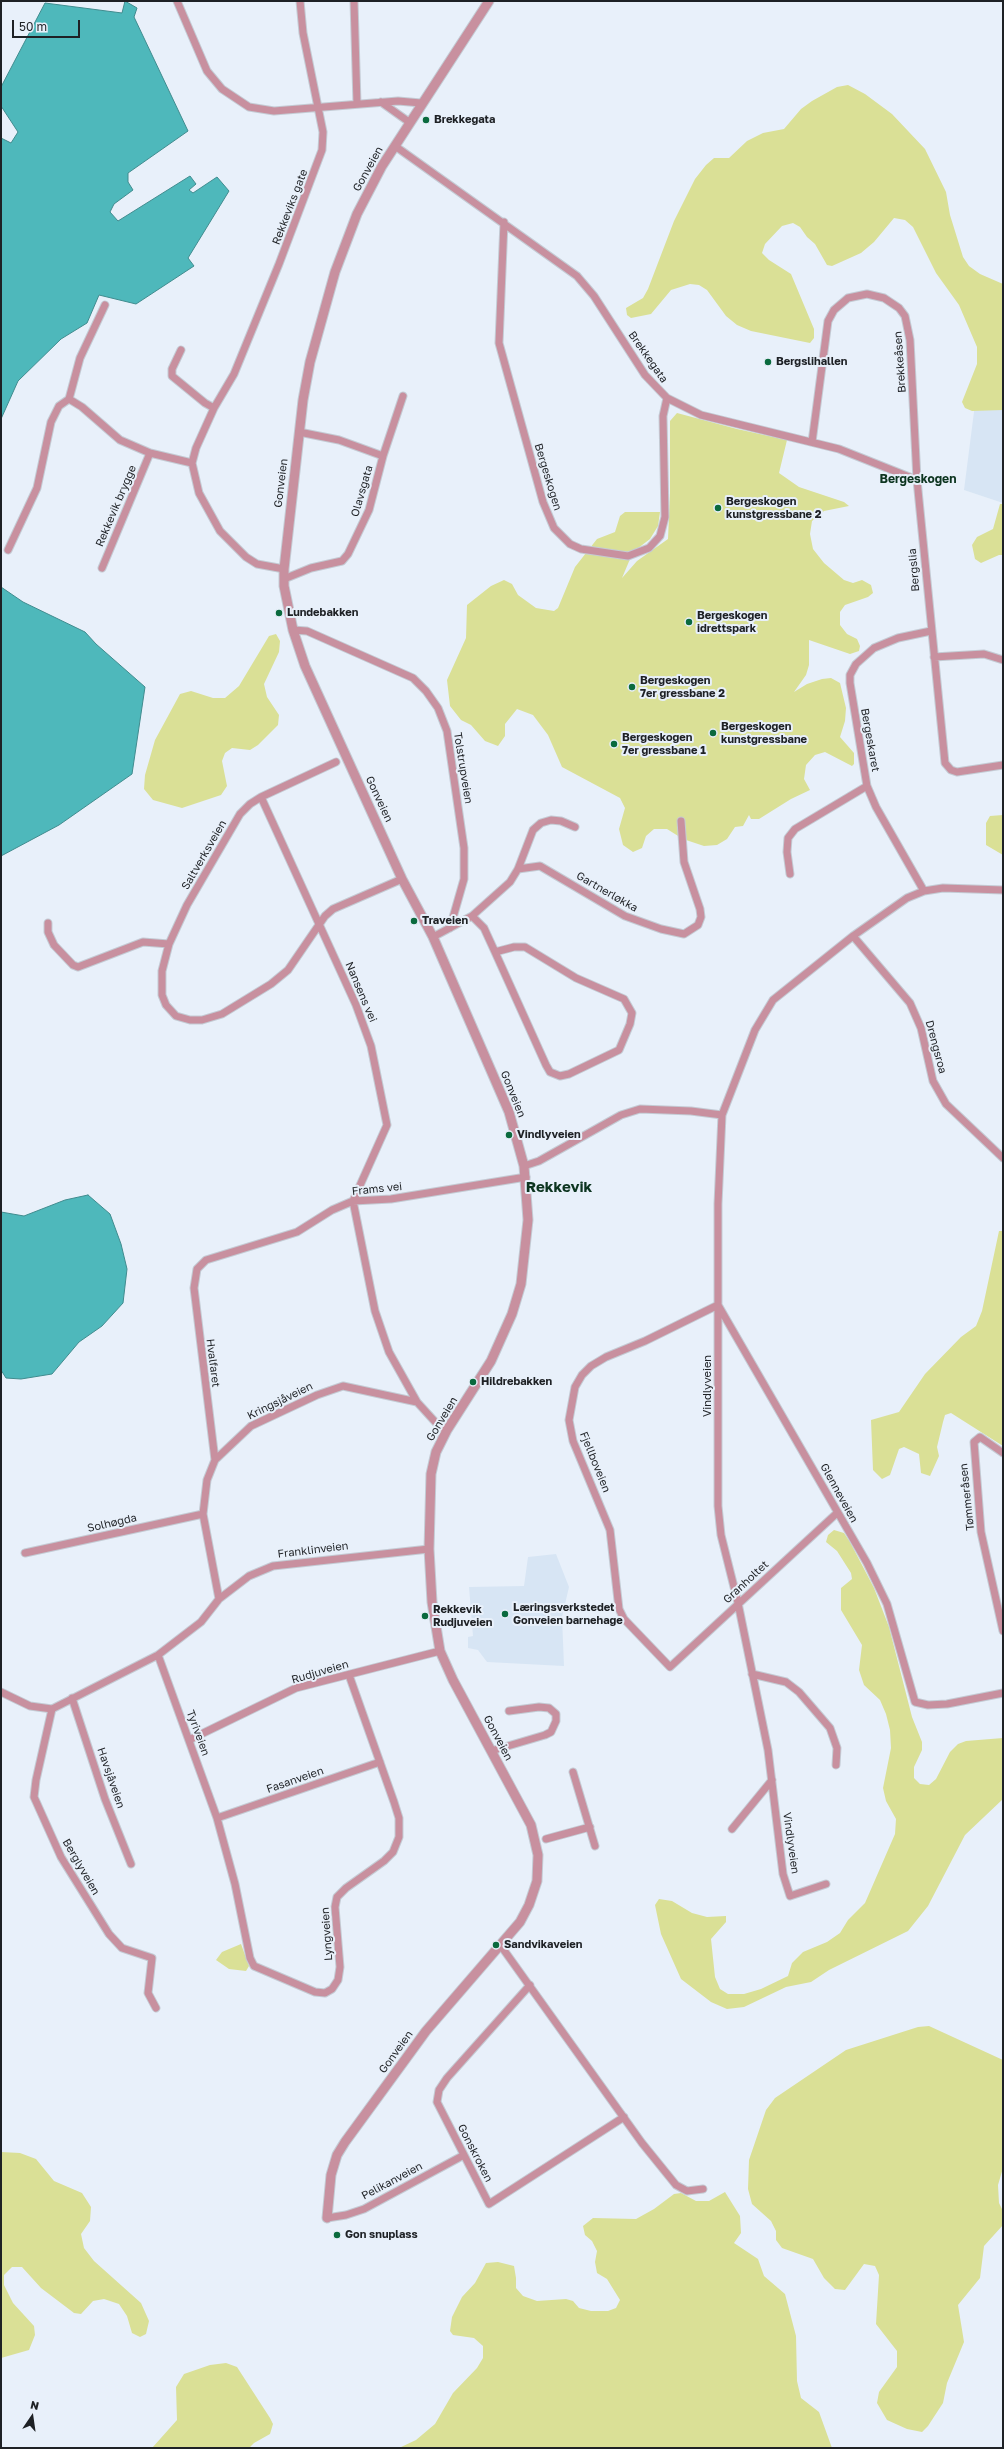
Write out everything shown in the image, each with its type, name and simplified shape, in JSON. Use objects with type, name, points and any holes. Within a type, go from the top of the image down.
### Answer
[{"type":"street","points":[[177,1],[207,71],[222,89],[249,107],[266,111],[398,101],[421,103]]},
{"type":"street","name":"Rekkeviks gate","points":[[192,463],[196,448],[214,408],[234,374],[320,160],[323,132],[303,33],[300,1]]},
{"type":"street","points":[[354,1],[357,104]]},
{"type":"street","name":"Gonveien","points":[[328,2218],[331,2175],[338,2155],[345,2142],[426,2031],[501,1946],[520,1922],[529,1905],[537,1881],[538,1855],[531,1824],[453,1680],[440,1651],[432,1602],[429,1549],[430,1474],[436,1452],[447,1430],[483,1376],[512,1314],[526,1249],[528,1220],[524,1166],[509,1112],[433,937],[402,879],[305,666],[292,630],[284,579],[299,432],[310,362],[335,272],[357,214],[394,146],[489,1]]},
{"type":"street","points":[[380,102],[409,122]]},
{"type":"street","name":"Brekkegata","points":[[394,146],[504,222],[577,276],[594,296],[645,375],[667,398],[701,415],[812,442],[861,457],[917,480]]},
{"type":"street","name":"Bergeskogen","points":[[504,222],[499,343],[501,354],[543,502],[554,528],[570,544],[592,551],[628,556],[649,548],[660,536],[666,517],[663,416],[667,398]]},
{"type":"street","name":"Brekkeåsen","points":[[812,442],[828,321],[834,310],[848,298],[868,294],[884,298],[899,308],[908,325],[917,480]]},
{"type":"street","points":[[8,550],[37,488],[51,422],[59,406],[69,399],[80,358],[105,305]]},
{"type":"street","points":[[181,350],[172,370],[172,376],[205,403],[214,408]]},
{"type":"street","name":"Olavsgata","points":[[284,579],[311,568],[342,561],[348,554],[364,523],[383,456],[403,396]]},
{"type":"street","points":[[69,399],[82,407],[120,440],[150,453],[192,463],[199,493],[220,531],[246,557],[257,564],[284,569]]},
{"type":"street","name":"Olavsgata","points":[[299,432],[339,440],[383,456]]},
{"type":"street","name":"Rekkevik brygge","points":[[102,568],[150,453]]},
{"type":"street","name":"Bergslia","points":[[917,480],[945,763],[947,767],[957,772],[1003,765]]},
{"type":"street","name":"Tolstrupveien","points":[[292,630],[307,631],[413,678],[426,691],[438,708],[447,730],[464,848],[464,879],[450,928]]},
{"type":"street","name":"Bergeskaret","points":[[924,891],[876,807],[868,786],[850,693],[853,669],[863,657],[885,643],[931,631]]},
{"type":"street","points":[[934,657],[984,654],[1003,660]]},
{"type":"street","name":"Saltverksveien","points":[[319,925],[288,970],[271,984],[222,1014],[202,1020],[190,1020],[176,1016],[170,1010],[162,995],[162,971],[169,944],[187,905],[240,814],[250,804],[262,797],[336,762]]},
{"type":"street","points":[[790,874],[787,852],[788,838],[795,829],[868,786]]},
{"type":"street","name":"Nansens vei","points":[[262,797],[356,1005],[368,1039],[387,1124],[353,1201]]},
{"type":"street","points":[[433,937],[472,916],[510,882],[518,868],[533,830],[541,823],[551,820],[561,821],[575,827]]},
{"type":"street","name":"Gartnerløkka","points":[[518,868],[540,866],[625,916],[661,930],[684,934],[698,926],[701,917],[700,909],[684,862],[681,822]]},
{"type":"street","points":[[319,925],[333,909],[402,879]]},
{"type":"street","points":[[524,1166],[539,1161],[621,1115],[640,1109],[691,1111],[722,1115],[755,1030],[772,1000],[853,936],[907,898],[924,891],[966,887],[1003,890]]},
{"type":"street","points":[[472,916],[484,928],[495,952],[550,1072],[560,1076],[569,1074],[619,1050],[628,1030],[632,1013],[624,999],[576,978],[525,947],[514,947],[495,952]]},
{"type":"street","points":[[48,923],[48,932],[54,945],[73,965],[78,966],[143,942],[169,944]]},
{"type":"street","name":"Drengsroa","points":[[853,936],[910,1003],[921,1028],[933,1081],[946,1104],[1003,1158]]},
{"type":"street","name":"Vindlyveien","points":[[722,1115],[718,1204],[718,1506],[721,1535],[738,1603],[772,1780],[783,1874],[790,1896],[826,1884]]},
{"type":"street","name":"Frams vei","points":[[197,1269],[206,1260],[297,1232],[332,1210],[353,1201],[391,1199],[526,1177]]},
{"type":"street","points":[[353,1201],[375,1311],[389,1352],[417,1402],[438,1425],[447,1430]]},
{"type":"street","name":"Hvalfaret","points":[[197,1269],[194,1288],[196,1310],[215,1460]]},
{"type":"street","name":"Glenneveien","points":[[718,1305],[837,1513],[868,1563],[887,1604],[915,1702],[928,1706],[947,1704],[1003,1693]]},
{"type":"street","name":"Fjellboveien","points":[[670,1667],[624,1619],[619,1608],[610,1530],[573,1441],[569,1420],[575,1387],[582,1375],[591,1366],[606,1357],[706,1313],[718,1305]]},
{"type":"street","name":"Kringsjåveien","points":[[219,1599],[204,1514],[207,1480],[215,1460],[250,1426],[317,1395],[343,1386],[417,1402]]},
{"type":"street","name":"Tømmeråsen","points":[[1003,1453],[980,1437],[974,1442],[981,1532],[1003,1631]]},
{"type":"street","name":"Granholtet","points":[[670,1667],[837,1513]]},
{"type":"street","name":"Solhøgda","points":[[25,1553],[204,1514]]},
{"type":"street","name":"Franklinveien","points":[[52,1708],[158,1655],[201,1622],[219,1599],[249,1576],[273,1566],[429,1549]]},
{"type":"street","name":"Rudjuveien","points":[[189,1740],[296,1688],[440,1651]]},
{"type":"street","name":"Tyriveien","points":[[158,1655],[218,1818]]},
{"type":"street","points":[[752,1674],[786,1682],[800,1692],[830,1728],[837,1748],[836,1765]]},
{"type":"street","name":"Lyngveien","points":[[218,1818],[235,1884],[247,1951],[254,1966],[315,1992],[325,1993],[332,1989],[338,1980],[340,1967],[335,1907],[337,1897],[346,1888],[384,1861],[393,1852],[399,1837],[399,1818],[349,1675]]},
{"type":"street","points":[[1,1692],[30,1706],[52,1708]]},
{"type":"street","name":"Havsjåveien","points":[[72,1698],[105,1799],[131,1864]]},
{"type":"street","points":[[491,1751],[545,1735],[551,1732],[556,1721],[556,1714],[549,1708],[539,1707],[509,1712]]},
{"type":"street","name":"Berglyveien","points":[[52,1708],[36,1780],[34,1797],[61,1857],[109,1934],[122,1948],[152,1958],[148,1993],[156,2008]]},
{"type":"street","name":"Fasanveien","points":[[218,1818],[380,1762]]},
{"type":"street","points":[[573,1772],[595,1846]]},
{"type":"street","points":[[732,1829],[772,1780]]},
{"type":"street","points":[[546,1839],[590,1827]]},
{"type":"street","points":[[501,1946],[624,2117],[676,2184],[687,2190],[703,2189]]},
{"type":"street","name":"Gonskroken","points":[[530,1985],[447,2078],[439,2090],[437,2102],[489,2204],[624,2117]]},
{"type":"street","name":"Pelikanveien","points":[[328,2218],[364,2209],[464,2155]]},
{"type":"shaded area","points":[[1003,402],[1003,503],[964,490],[975,404]]},
{"type":"shaded area","points":[[556,1554],[569,1587],[562,1617],[564,1666],[487,1662],[478,1650],[468,1648],[468,1637],[473,1636],[469,1587],[524,1586],[528,1557]]},
{"type":"green space","points":[[848,85],[865,94],[892,114],[925,149],[946,192],[950,215],[963,257],[969,266],[980,274],[1003,284],[1003,410],[972,411],[965,408],[962,402],[977,364],[977,347],[959,305],[936,273],[913,227],[905,220],[894,218],[874,242],[861,253],[832,266],[827,265],[815,244],[807,237],[800,227],[793,223],[782,226],[765,244],[762,253],[769,260],[791,274],[814,329],[814,338],[810,343],[751,331],[737,325],[726,316],[707,290],[699,285],[690,284],[671,290],[651,314],[631,318],[627,315],[626,308],[643,298],[648,289],[674,221],[695,179],[706,165],[714,158],[729,158],[747,141],[763,133],[784,129],[801,109],[812,101],[837,87]]},
{"type":"green space","name":"Bergeskogen idrettspark","points":[[677,413],[737,429],[787,440],[779,473],[799,487],[844,502],[849,506],[824,511],[812,521],[810,534],[813,549],[824,563],[844,580],[853,583],[862,580],[871,585],[873,593],[868,597],[845,605],[840,612],[840,625],[847,634],[857,639],[860,646],[859,651],[850,654],[809,640],[809,665],[806,675],[794,692],[807,684],[822,679],[831,678],[840,683],[846,708],[845,721],[840,737],[854,753],[854,764],[852,766],[825,752],[815,755],[806,765],[804,779],[810,790],[791,799],[759,819],[751,819],[749,815],[743,826],[735,827],[727,839],[717,845],[704,846],[683,839],[667,829],[654,829],[646,836],[642,848],[633,852],[623,845],[619,829],[625,808],[620,798],[562,767],[548,735],[533,715],[517,709],[505,724],[505,736],[498,746],[485,741],[471,725],[461,720],[450,706],[447,680],[466,638],[467,605],[491,586],[504,580],[512,584],[518,595],[536,608],[554,611],[558,608],[575,567],[597,539],[615,532],[620,516],[625,512],[660,512],[658,526],[650,539],[633,552],[622,578],[637,561],[668,539],[670,493],[670,421]]},
{"type":"green space","points":[[1000,504],[1003,504],[1003,555],[999,555],[981,563],[975,559],[972,545],[977,537],[993,529]]},
{"type":"green space","points":[[276,634],[280,641],[279,652],[264,684],[267,697],[279,715],[278,725],[258,745],[250,750],[232,748],[225,753],[222,761],[227,786],[221,795],[182,808],[153,800],[144,789],[145,775],[155,740],[180,694],[191,691],[213,698],[225,698],[239,686],[269,636]]},
{"type":"green space","points":[[1003,815],[1003,855],[986,845],[986,823],[990,816]]},
{"type":"green space","points":[[999,1231],[1003,1231],[1003,1446],[951,1413],[945,1415],[937,1447],[939,1456],[930,1476],[921,1473],[919,1454],[904,1447],[899,1449],[890,1475],[882,1479],[873,1470],[871,1420],[899,1412],[925,1374],[961,1337],[976,1326],[982,1311]]},
{"type":"green space","points":[[834,1530],[844,1533],[850,1542],[874,1588],[889,1627],[912,1717],[922,1742],[922,1750],[914,1767],[914,1778],[920,1784],[929,1785],[936,1779],[950,1752],[958,1744],[966,1741],[1003,1738],[1003,1799],[965,1835],[928,1906],[908,1931],[829,1970],[811,1982],[786,1987],[744,2007],[727,2009],[711,2002],[681,1979],[661,1934],[655,1905],[659,1899],[672,1901],[692,1913],[707,1917],[726,1916],[726,1922],[711,1939],[715,1977],[720,1989],[728,1994],[744,1994],[761,1989],[788,1976],[792,1963],[803,1952],[827,1942],[840,1933],[848,1920],[865,1903],[895,1834],[896,1819],[886,1801],[883,1788],[891,1748],[890,1730],[886,1714],[880,1700],[864,1685],[859,1670],[862,1645],[841,1610],[841,1588],[852,1579],[851,1573],[837,1551],[826,1542],[828,1535]]},
{"type":"green space","points":[[241,1944],[249,1966],[246,1971],[229,1969],[216,1960],[222,1952]]},
{"type":"green space","points":[[929,2026],[1003,2060],[1003,2168],[998,2185],[999,2203],[1003,2211],[1003,2225],[984,2246],[980,2278],[958,2305],[964,2342],[947,2383],[943,2403],[928,2426],[922,2432],[907,2429],[887,2420],[877,2403],[879,2392],[897,2367],[897,2351],[876,2324],[879,2275],[875,2266],[864,2264],[845,2290],[835,2289],[824,2278],[813,2259],[782,2248],[776,2240],[776,2231],[771,2221],[752,2204],[748,2189],[749,2160],[766,2110],[775,2098],[846,2050],[918,2027]]},
{"type":"green space","points":[[1,2152],[20,2153],[36,2159],[54,2181],[82,2193],[91,2207],[90,2221],[81,2234],[84,2248],[94,2261],[141,2303],[149,2321],[146,2334],[140,2337],[132,2333],[127,2316],[119,2304],[104,2299],[93,2301],[81,2314],[74,2313],[41,2288],[22,2267],[12,2267],[4,2275],[4,2285],[13,2303],[34,2326],[35,2335],[29,2350],[1,2358]]},
{"type":"green space","points":[[725,2192],[740,2216],[741,2233],[734,2243],[758,2259],[764,2276],[785,2294],[796,2336],[797,2381],[801,2398],[819,2412],[832,2448],[399,2448],[416,2440],[435,2424],[453,2393],[477,2368],[483,2358],[483,2346],[474,2338],[453,2335],[450,2331],[452,2317],[462,2297],[475,2283],[486,2263],[498,2262],[514,2266],[516,2288],[523,2296],[537,2301],[566,2299],[573,2301],[579,2308],[591,2311],[608,2311],[616,2308],[620,2300],[607,2279],[597,2273],[595,2262],[597,2251],[592,2241],[585,2235],[583,2226],[593,2218],[636,2219],[654,2209],[674,2194],[681,2193],[696,2201],[709,2201]]},
{"type":"green space","points":[[226,2363],[237,2367],[270,2418],[273,2424],[270,2434],[254,2443],[249,2448],[152,2448],[177,2420],[176,2387],[184,2374],[210,2365]]},
{"type":"water","points":[[125,1],[137,8],[134,17],[188,131],[128,173],[128,182],[133,190],[114,204],[110,212],[118,221],[190,176],[196,184],[189,190],[193,193],[217,177],[229,191],[188,258],[194,266],[136,304],[99,295],[87,323],[61,339],[18,381],[1,419],[1,138],[11,143],[18,132],[1,106],[1,87],[45,3],[122,13]]},
{"type":"water","points":[[1,587],[23,602],[85,632],[96,644],[145,687],[132,774],[59,825],[1,856]]},
{"type":"water","points":[[88,1195],[110,1214],[121,1244],[127,1269],[123,1303],[102,1326],[79,1342],[52,1374],[21,1379],[6,1378],[1,1370],[1,1212],[24,1216],[65,1200]]},
{"type":"place","name":"Brekkegata","points":[[426,120]]},
{"type":"place","name":"Bergslihallen","points":[[768,362]]},
{"type":"place","name":"Bergeskogen kunstgressbane 2","points":[[718,508]]},
{"type":"place","name":"Lundebakken","points":[[279,613]]},
{"type":"place","name":"Bergeskogen idrettspark","points":[[689,622]]},
{"type":"place","name":"Bergeskogen 7er gressbane 2","points":[[632,687]]},
{"type":"place","name":"Bergeskogen kunstgressbane","points":[[713,733]]},
{"type":"place","name":"Bergeskogen 7er gressbane 1","points":[[614,744]]},
{"type":"place","name":"Traveien","points":[[414,921]]},
{"type":"place","name":"Vindlyveien","points":[[509,1135]]},
{"type":"place","name":"Hildrebakken","points":[[473,1382]]},
{"type":"place","name":"Læringsverkstedet Gonveien barnehage","points":[[505,1614]]},
{"type":"place","name":"Rekkevik Rudjuveien","points":[[425,1616]]},
{"type":"place","name":"Sandvikaveien","points":[[496,1945]]},
{"type":"place","name":"Gon snuplass","points":[[337,2235]]},
{"type":"district","name":"Bergeskogen","points":[[918,479]]},
{"type":"district","name":"Rekkevik","points":[[559,1187]]}]
